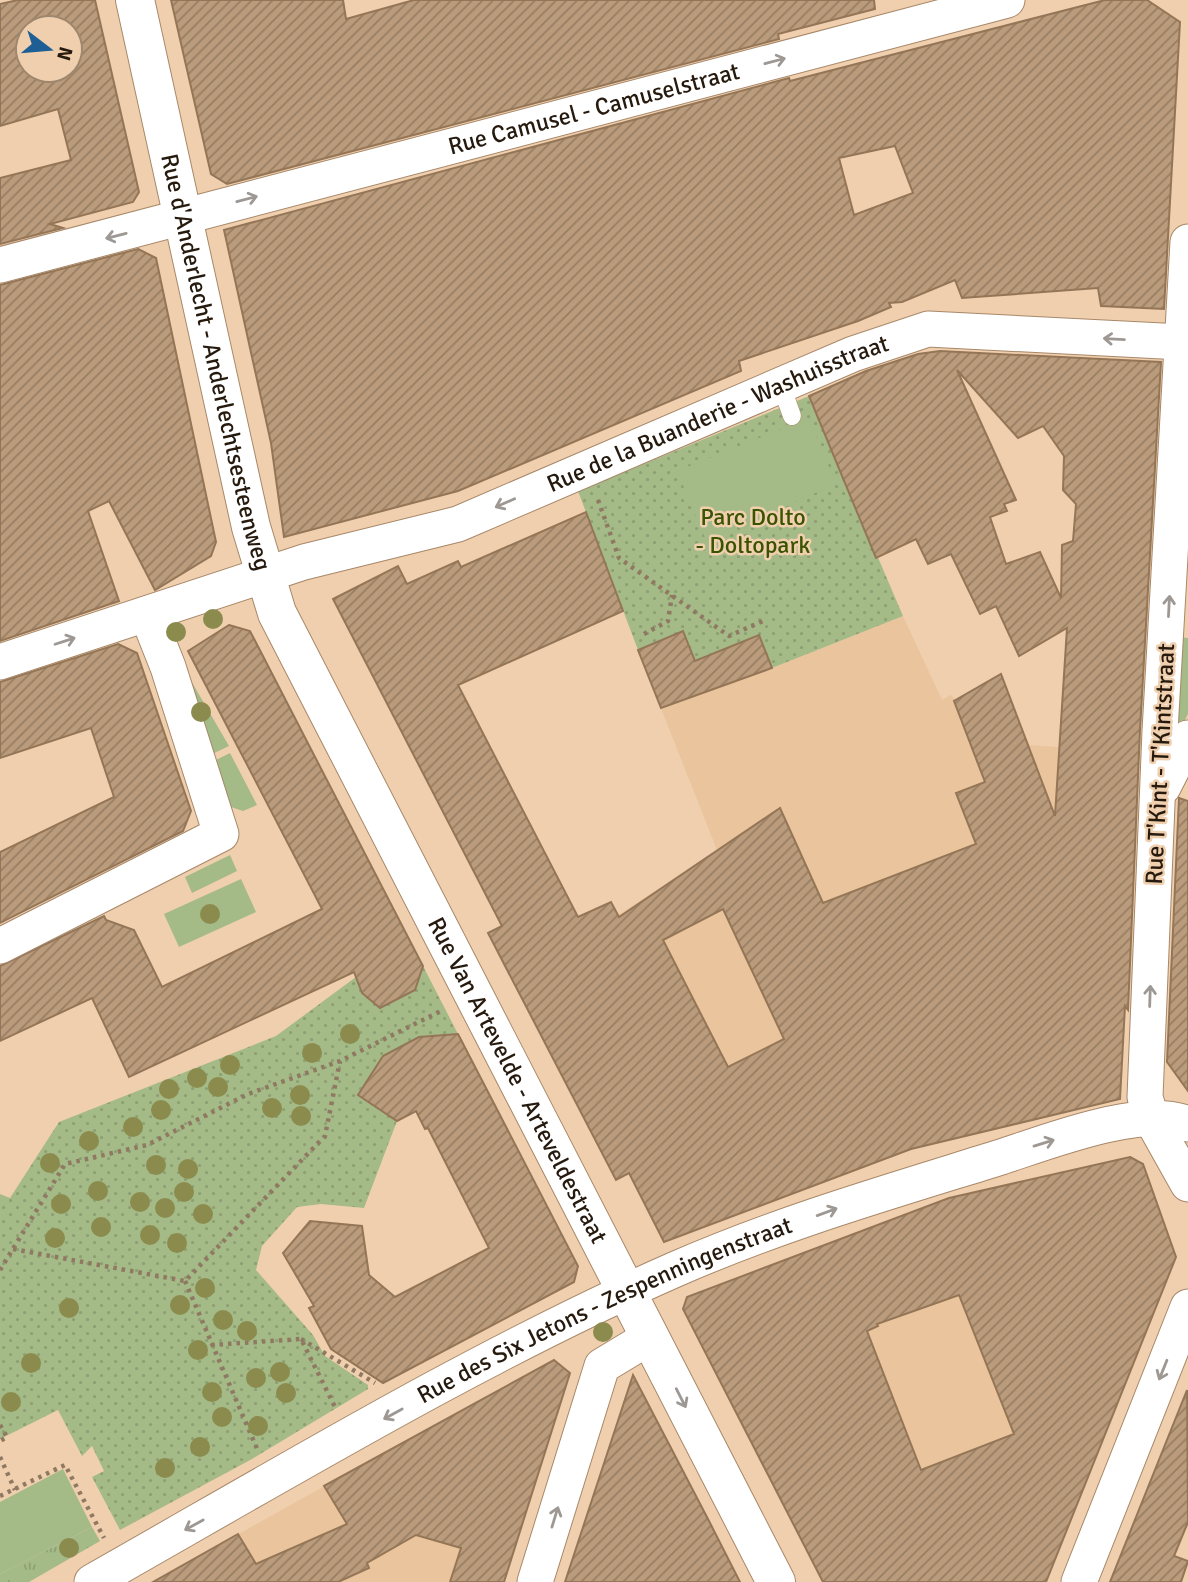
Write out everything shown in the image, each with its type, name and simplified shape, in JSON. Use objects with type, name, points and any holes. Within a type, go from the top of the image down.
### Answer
[{"type":"street","name":"Rue d'Anderlecht - Anderlechtsesteenweg","points":[[0,662],[265,574],[251,527],[181,218],[135,0]]},
{"type":"street","name":"Rue Camusel - Camuselstraat","points":[[0,265],[1007,0]]},
{"type":"street","name":"Rue T'Kint - T'Kintstraat","points":[[1151,1118],[1145,1097],[1158,796],[1188,242]]},
{"type":"street","name":"Rue de la Buanderie - Washuisstraat","points":[[265,574],[458,524],[586,468],[787,400],[853,355],[928,329],[1182,342]]},
{"type":"street","name":"Rue Van Artevelde - Arteveldestraat","points":[[265,574],[277,613],[776,1582]]},
{"type":"street","points":[[0,946],[221,834],[168,667],[147,614]]},
{"type":"street","points":[[1158,796],[1188,738]]},
{"type":"street","points":[[1151,1118],[1188,1184]]},
{"type":"street","name":"Rue des Six Jetons - Zespenningenstraat","points":[[92,1582],[555,1328],[678,1268],[838,1208],[1091,1129],[1151,1118],[1186,1135]]},
{"type":"street","points":[[1079,1582],[1188,1307]]},
{"type":"street","points":[[555,1328],[602,1366]]},
{"type":"street","points":[[535,1582],[602,1366],[650,1337]]},
{"type":"path","points":[[586,468],[619,558],[729,636],[763,621]]},
{"type":"path","points":[[644,634],[668,621],[672,595]]},
{"type":"path","points":[[0,1270],[65,1164],[147,1145],[248,1094],[340,1061],[450,1007]]},
{"type":"path","points":[[185,1281],[325,1136],[340,1061]]},
{"type":"path","points":[[13,1249],[185,1281]]},
{"type":"path","points":[[185,1281],[273,1481]]},
{"type":"path","points":[[211,1345],[301,1339],[384,1390]]},
{"type":"path","points":[[301,1339],[338,1415]]},
{"type":"path","points":[[0,1425],[7,1437],[0,1441]]},
{"type":"path","points":[[0,1457],[15,1490]]},
{"type":"path","points":[[0,1496],[65,1465],[104,1539]]},
{"type":"shaded area","points":[[903,616],[942,700],[951,695],[956,701],[1001,674],[1028,745],[1139,753],[1133,860],[884,1054],[713,1119],[600,927],[717,850],[638,650],[683,631],[695,661],[759,635],[773,668]]},
{"type":"shaded area","points":[[886,1221],[908,1272],[980,1242],[1050,1390],[943,1529],[825,1326],[865,1273],[849,1235]]},
{"type":"shaded area","points":[[489,1394],[505,1420],[504,1582],[153,1582]]},
{"type":"green space","name":"Parc Dolto - Doltopark","points":[[809,396],[903,616],[772,668],[759,635],[695,661],[638,650],[578,491]]},
{"type":"green space","points":[[809,418],[836,484],[706,540],[677,471]]},
{"type":"green space","points":[[1177,637],[1188,638],[1188,714],[1176,737]]},
{"type":"green space","points":[[183,667],[229,746],[206,757]]},
{"type":"green space","points":[[230,753],[257,805],[243,811],[222,804],[210,763]]},
{"type":"green space","points":[[230,855],[237,871],[192,893],[185,877]]},
{"type":"green space","points":[[241,879],[256,912],[179,947],[164,914]]},
{"type":"green space","points":[[423,966],[458,1034],[358,1095],[397,1121],[364,1208],[321,1204],[297,1207],[262,1246],[256,1270],[313,1335],[325,1356],[368,1385],[368,1389],[252,1459],[120,1530],[92,1477],[104,1471],[92,1446],[82,1456],[58,1410],[0,1439],[0,1194],[10,1198],[59,1122],[276,1036],[356,977],[362,993],[380,1008],[415,990]]},
{"type":"green space","points":[[63,1469],[92,1527],[0,1574],[0,1502]]},
{"type":"green space","points":[[92,1527],[100,1541],[29,1582],[0,1582],[0,1574]]},
{"type":"building","points":[[18,0],[95,0],[139,192],[133,202],[50,224],[63,228],[0,244],[0,178],[71,160],[58,109],[0,126],[0,4]]},
{"type":"building","points":[[171,0],[343,0],[346,19],[414,0],[874,0],[875,9],[778,34],[779,39],[227,184],[211,174]]},
{"type":"building","points":[[1105,0],[1147,0],[1180,22],[1164,309],[1101,306],[1098,288],[962,298],[955,280],[902,302],[889,303],[891,307],[858,321],[739,361],[741,371],[458,491],[284,537],[271,443],[224,230],[789,78],[790,81]],"holes":[[[895,146],[913,193],[854,215],[839,158]]]},
{"type":"building","points":[[138,249],[156,258],[216,542],[211,556],[155,590],[109,501],[88,511],[119,601],[0,641],[0,285]]},
{"type":"building","points":[[940,351],[1161,362],[1140,730],[1128,1010],[1125,1006],[1120,1099],[911,1149],[664,1242],[629,1173],[616,1180],[488,933],[502,926],[333,599],[398,566],[407,584],[458,561],[461,567],[586,512],[623,611],[458,685],[578,917],[611,902],[619,917],[780,808],[823,903],[976,844],[956,793],[985,782],[954,701],[1001,674],[1055,816],[1067,628],[1019,656],[996,606],[980,614],[951,554],[928,564],[916,539],[876,558],[809,396],[866,371],[918,354]],"holes":[[[957,370],[1018,438],[1043,426],[1064,456],[1063,490],[1076,504],[1073,541],[1062,545],[1061,598],[1040,552],[1006,564],[990,517],[1007,511],[1004,504],[1016,500]],[[723,909],[784,1039],[728,1067],[663,940]]]},
{"type":"building","points":[[229,625],[250,631],[423,966],[415,990],[380,1008],[362,993],[354,972],[129,1077],[92,998],[0,1041],[0,966],[104,916],[106,920],[134,930],[162,987],[322,909],[188,651]]},
{"type":"building","points":[[683,631],[695,661],[759,635],[772,668],[661,708],[638,650]]},
{"type":"building","points":[[118,644],[137,653],[191,811],[183,831],[0,923],[0,852],[114,797],[91,728],[0,758],[0,682]]},
{"type":"building","points":[[1179,798],[1188,801],[1188,1091],[1167,1062]]},
{"type":"building","points":[[458,1034],[578,1266],[574,1282],[383,1383],[331,1349],[309,1308],[314,1306],[283,1253],[310,1221],[362,1226],[369,1275],[395,1297],[489,1248],[428,1128],[425,1129],[416,1111],[397,1121],[358,1095],[383,1056],[419,1037]]},
{"type":"building","points":[[1130,1157],[1143,1164],[1176,1257],[1046,1582],[823,1582],[683,1309],[687,1297],[949,1198]],"holes":[[[959,1295],[1014,1434],[921,1470],[867,1331],[878,1326],[877,1324]]]},
{"type":"building","points":[[554,1360],[570,1373],[504,1582],[450,1582],[461,1548],[416,1535],[367,1563],[369,1568],[338,1582],[153,1582],[238,1534],[256,1564],[347,1524],[324,1486]]},
{"type":"building","points":[[633,1375],[709,1521],[740,1582],[565,1582]]},
{"type":"building","points":[[1187,1390],[1188,1522],[1174,1556],[1188,1561],[1181,1582],[1110,1582]]}]
